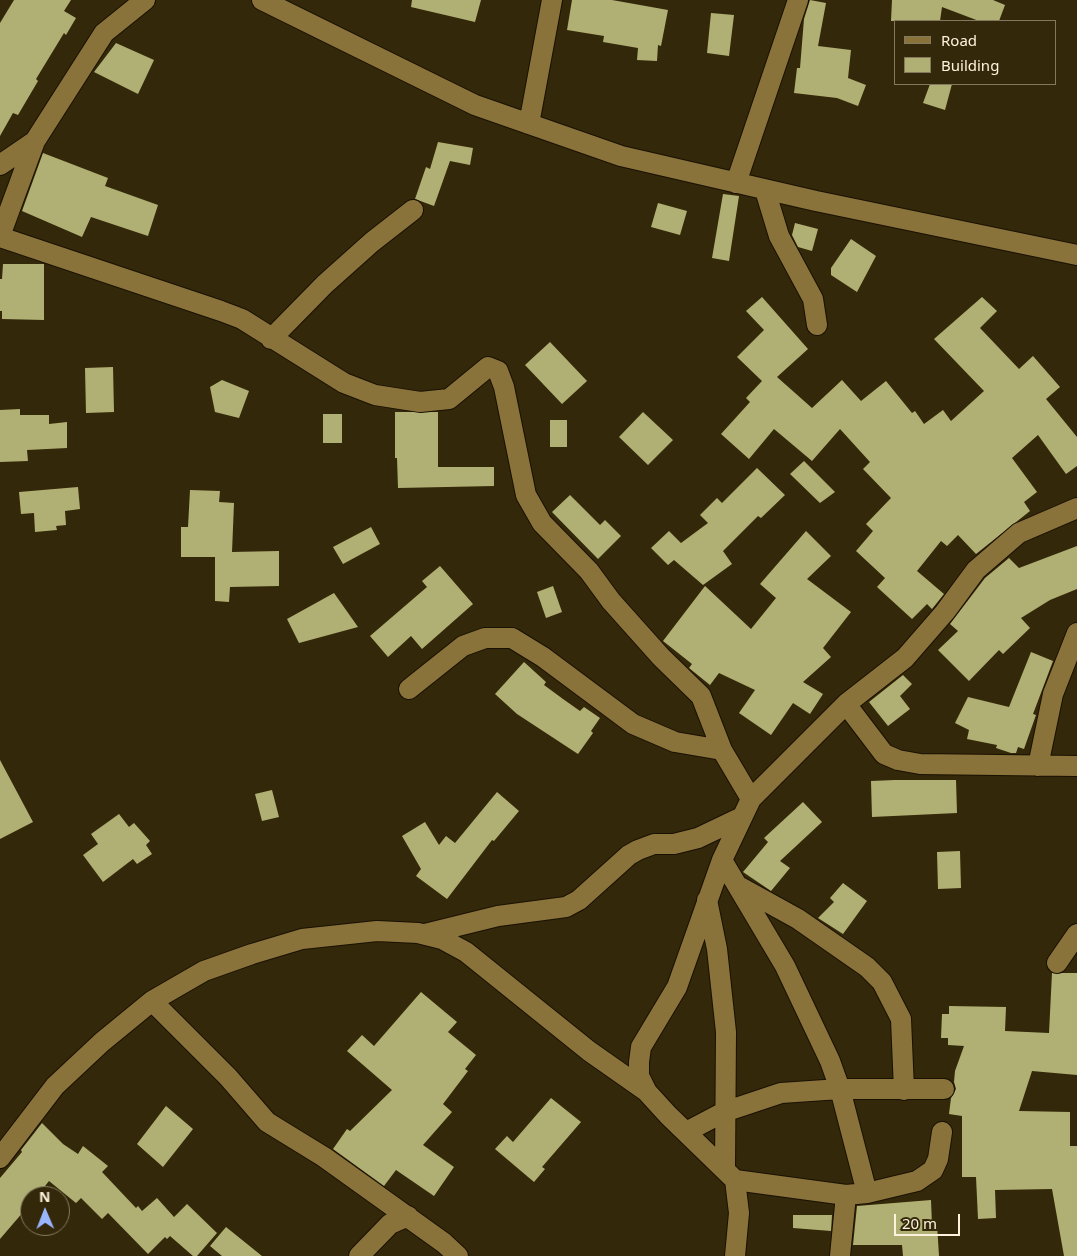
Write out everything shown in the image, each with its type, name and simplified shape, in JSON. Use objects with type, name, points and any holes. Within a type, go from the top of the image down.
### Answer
[{"type":"street","points":[[145,0],[104,33],[35,141],[0,236],[242,319],[344,384],[375,395],[420,402],[449,399],[488,367],[498,371],[504,386],[526,495],[542,523],[589,571],[611,601],[661,657],[701,696],[722,750],[751,799]]},
{"type":"street","points":[[262,0],[475,105],[621,156],[765,190],[1077,255]]},
{"type":"street","points":[[529,124],[552,0]]},
{"type":"street","points":[[736,183],[798,0]]},
{"type":"street","points":[[0,165],[35,141]]},
{"type":"street","points":[[765,190],[778,236],[813,299],[817,325]]},
{"type":"street","points":[[271,339],[325,284],[372,242],[413,210]]},
{"type":"street","points":[[647,1092],[639,1076],[641,1047],[677,987],[722,860],[751,799],[846,704],[905,658],[945,612],[976,570],[1019,533],[1077,508]]},
{"type":"street","points":[[1038,766],[1053,694],[1077,633]]},
{"type":"street","points":[[409,689],[463,646],[485,638],[512,638],[543,657],[634,724],[675,742],[722,750]]},
{"type":"street","points":[[846,704],[884,754],[898,760],[920,764],[1077,766]]},
{"type":"street","points":[[423,935],[498,916],[566,907],[579,900],[629,855],[638,850],[654,844],[674,844],[698,838],[742,817]]},
{"type":"street","points":[[722,860],[740,887],[785,966],[830,1061],[840,1088],[866,1193]]},
{"type":"street","points":[[740,887],[798,919],[867,967],[882,982],[901,1020],[904,1090]]},
{"type":"street","points":[[708,900],[718,949],[726,1032],[724,1112],[730,1174],[739,1213],[735,1256]]},
{"type":"street","points":[[0,1158],[55,1086],[102,1042],[152,1001],[204,971],[302,939],[376,931],[423,935],[442,939],[466,952],[589,1051],[647,1092],[730,1174],[846,1195],[866,1193],[917,1181],[933,1170],[938,1159],[942,1132]]},
{"type":"street","points":[[1056,963],[1077,934]]},
{"type":"street","points":[[152,1001],[228,1077],[267,1122],[324,1157],[408,1216],[458,1256]]},
{"type":"street","points":[[686,1132],[724,1112],[781,1093],[840,1088],[944,1089]]},
{"type":"street","points":[[840,1256],[846,1195]]},
{"type":"street","points":[[359,1256],[390,1224],[408,1216]]},
{"type":"building","points":[[14,0],[71,0],[64,11],[76,18],[66,35],[64,33],[36,79],[38,81],[18,115],[13,113],[0,136],[0,23]]},
{"type":"building","points":[[412,0],[481,0],[475,22],[411,7]]},
{"type":"building","points":[[572,0],[612,0],[668,10],[661,46],[658,45],[657,61],[637,60],[638,48],[603,42],[604,36],[567,30]]},
{"type":"building","points":[[810,0],[826,3],[818,46],[851,50],[848,78],[866,85],[858,106],[837,98],[794,93],[797,68],[800,68],[804,19]]},
{"type":"building","points":[[892,0],[993,0],[1005,5],[999,20],[976,20],[942,7],[940,20],[891,21]]},
{"type":"building","points":[[711,13],[734,15],[729,56],[707,53]]},
{"type":"building","points":[[116,43],[154,60],[138,94],[94,72]]},
{"type":"building","points":[[930,85],[952,85],[945,110],[923,103]]},
{"type":"building","points":[[438,142],[473,148],[470,165],[450,161],[434,206],[415,199],[426,167],[430,169]]},
{"type":"building","points":[[43,153],[108,178],[105,186],[158,205],[148,236],[91,217],[82,237],[22,211]]},
{"type":"building","points":[[723,194],[739,196],[729,261],[712,258]]},
{"type":"building","points":[[658,203],[687,211],[680,235],[651,227]]},
{"type":"building","points":[[795,223],[818,229],[812,251],[798,247],[792,235]]},
{"type":"building","points":[[851,239],[876,256],[857,292],[831,275],[831,268]]},
{"type":"building","points":[[3,264],[44,264],[44,320],[2,319],[2,311],[0,311],[0,279],[2,279]]},
{"type":"building","points":[[762,297],[808,349],[777,377],[812,408],[842,380],[861,401],[886,381],[912,413],[915,411],[924,424],[943,410],[951,421],[984,391],[934,339],[982,297],[997,311],[980,328],[1019,369],[1033,356],[1060,387],[1046,399],[1077,437],[1077,466],[1066,474],[1038,435],[1012,458],[1037,492],[1024,502],[1030,511],[976,554],[958,535],[947,546],[941,541],[917,571],[944,594],[932,609],[927,604],[912,619],[877,587],[885,578],[856,551],[873,531],[866,524],[891,498],[863,469],[870,462],[840,429],[812,461],[774,429],[749,459],[721,434],[750,402],[746,398],[762,381],[737,357],[764,330],[746,311]]},
{"type":"building","points":[[550,342],[587,381],[562,404],[525,365]]},
{"type":"building","points":[[113,367],[114,412],[86,413],[85,368]]},
{"type":"building","points":[[222,380],[249,391],[239,418],[215,412],[210,387]]},
{"type":"building","points":[[20,409],[20,415],[49,415],[49,424],[67,422],[67,448],[27,450],[28,461],[0,462],[0,410]]},
{"type":"building","points":[[395,412],[438,412],[438,467],[494,467],[494,486],[398,488],[397,458],[395,458]]},
{"type":"building","points":[[643,412],[673,440],[648,465],[619,437]]},
{"type":"building","points":[[323,414],[342,414],[342,443],[323,443]]},
{"type":"building","points":[[550,420],[567,420],[567,447],[550,447]]},
{"type":"building","points":[[804,461],[835,492],[820,503],[790,474]]},
{"type":"building","points":[[757,468],[785,495],[761,518],[758,516],[723,551],[732,564],[703,585],[674,560],[668,565],[651,548],[669,531],[681,543],[708,523],[700,515],[717,498],[722,503]]},
{"type":"building","points":[[78,487],[80,509],[65,511],[66,525],[56,526],[57,530],[35,532],[34,513],[21,514],[19,492]]},
{"type":"building","points":[[190,490],[220,491],[219,502],[234,503],[232,552],[279,551],[279,586],[230,587],[229,602],[215,601],[215,557],[181,557],[181,527],[188,527]]},
{"type":"building","points":[[570,495],[600,525],[605,520],[621,536],[598,559],[552,512]]},
{"type":"building","points":[[371,527],[380,544],[343,564],[333,547]]},
{"type":"building","points":[[806,531],[831,556],[807,579],[851,612],[823,648],[831,657],[803,682],[823,694],[810,714],[793,703],[771,735],[739,713],[755,690],[719,673],[710,685],[689,668],[692,664],[663,641],[705,586],[751,629],[776,598],[760,584]]},
{"type":"building","points":[[1077,546],[1077,589],[1050,600],[1021,618],[1030,628],[1003,654],[999,650],[969,681],[938,650],[958,631],[950,624],[985,578],[1009,558],[1019,568]]},
{"type":"building","points":[[440,566],[473,604],[422,649],[411,636],[388,657],[370,636],[427,587],[422,581]]},
{"type":"building","points":[[553,586],[562,612],[546,618],[537,592]]},
{"type":"building","points":[[334,593],[358,627],[299,643],[287,619]]},
{"type":"building","points":[[1031,652],[1053,661],[1033,714],[1036,715],[1024,749],[1018,747],[1016,753],[1011,753],[996,748],[997,745],[967,739],[969,730],[955,723],[968,697],[1009,707]]},
{"type":"building","points":[[524,662],[546,682],[544,685],[563,699],[580,711],[584,707],[600,718],[591,731],[593,733],[578,754],[517,714],[495,694]]},
{"type":"building","points":[[903,675],[912,684],[900,696],[910,709],[888,726],[869,702]]},
{"type":"building","points":[[0,760],[33,822],[0,839]]},
{"type":"building","points":[[956,780],[957,813],[872,817],[871,781]]},
{"type":"building","points":[[272,790],[279,817],[262,821],[255,794]]},
{"type":"building","points":[[497,792],[519,811],[494,841],[492,840],[447,899],[416,876],[421,869],[402,836],[425,822],[439,845],[446,836],[455,843]]},
{"type":"building","points":[[803,802],[822,822],[780,861],[790,868],[771,891],[743,872],[768,842],[764,838]]},
{"type":"building","points":[[119,814],[129,827],[134,823],[150,841],[146,845],[152,854],[137,864],[133,859],[103,882],[83,855],[98,844],[91,834]]},
{"type":"building","points":[[960,851],[961,888],[938,889],[937,852]]},
{"type":"building","points":[[843,883],[867,901],[843,934],[818,918],[834,902],[830,898]]},
{"type":"building","points":[[1052,973],[1077,973],[1077,1075],[1032,1071],[1019,1111],[1070,1112],[1070,1146],[1077,1146],[1077,1256],[1064,1256],[1052,1189],[995,1190],[996,1218],[978,1219],[976,1177],[962,1177],[962,1116],[949,1114],[951,1098],[956,1089],[954,1082],[955,1071],[964,1046],[948,1045],[948,1038],[941,1038],[942,1014],[949,1014],[949,1006],[1006,1007],[1005,1031],[1049,1033]]},
{"type":"building","points":[[421,992],[457,1022],[448,1032],[476,1055],[465,1069],[468,1071],[443,1104],[452,1112],[423,1145],[454,1167],[434,1196],[396,1170],[384,1186],[333,1149],[347,1129],[350,1131],[392,1090],[347,1051],[362,1035],[374,1046]]},
{"type":"building","points":[[551,1098],[581,1122],[542,1167],[545,1169],[534,1182],[495,1149],[507,1136],[513,1142]]},
{"type":"building","points":[[166,1106],[193,1129],[163,1167],[137,1144]]},
{"type":"building","points":[[42,1123],[63,1144],[78,1154],[83,1146],[108,1166],[102,1172],[136,1208],[138,1206],[142,1211],[157,1198],[174,1217],[187,1204],[217,1233],[197,1256],[193,1256],[170,1236],[167,1239],[165,1237],[148,1254],[108,1213],[102,1219],[81,1198],[76,1203],[70,1198],[70,1186],[55,1186],[49,1181],[45,1186],[20,1186],[20,1216],[0,1239],[0,1178],[22,1152],[21,1150]]},
{"type":"building","points":[[931,1200],[932,1225],[937,1224],[939,1256],[903,1256],[902,1245],[853,1245],[857,1206]]},
{"type":"building","points":[[793,1215],[832,1215],[831,1231],[793,1228]]},
{"type":"building","points":[[226,1227],[262,1256],[222,1256],[210,1246]]}]
